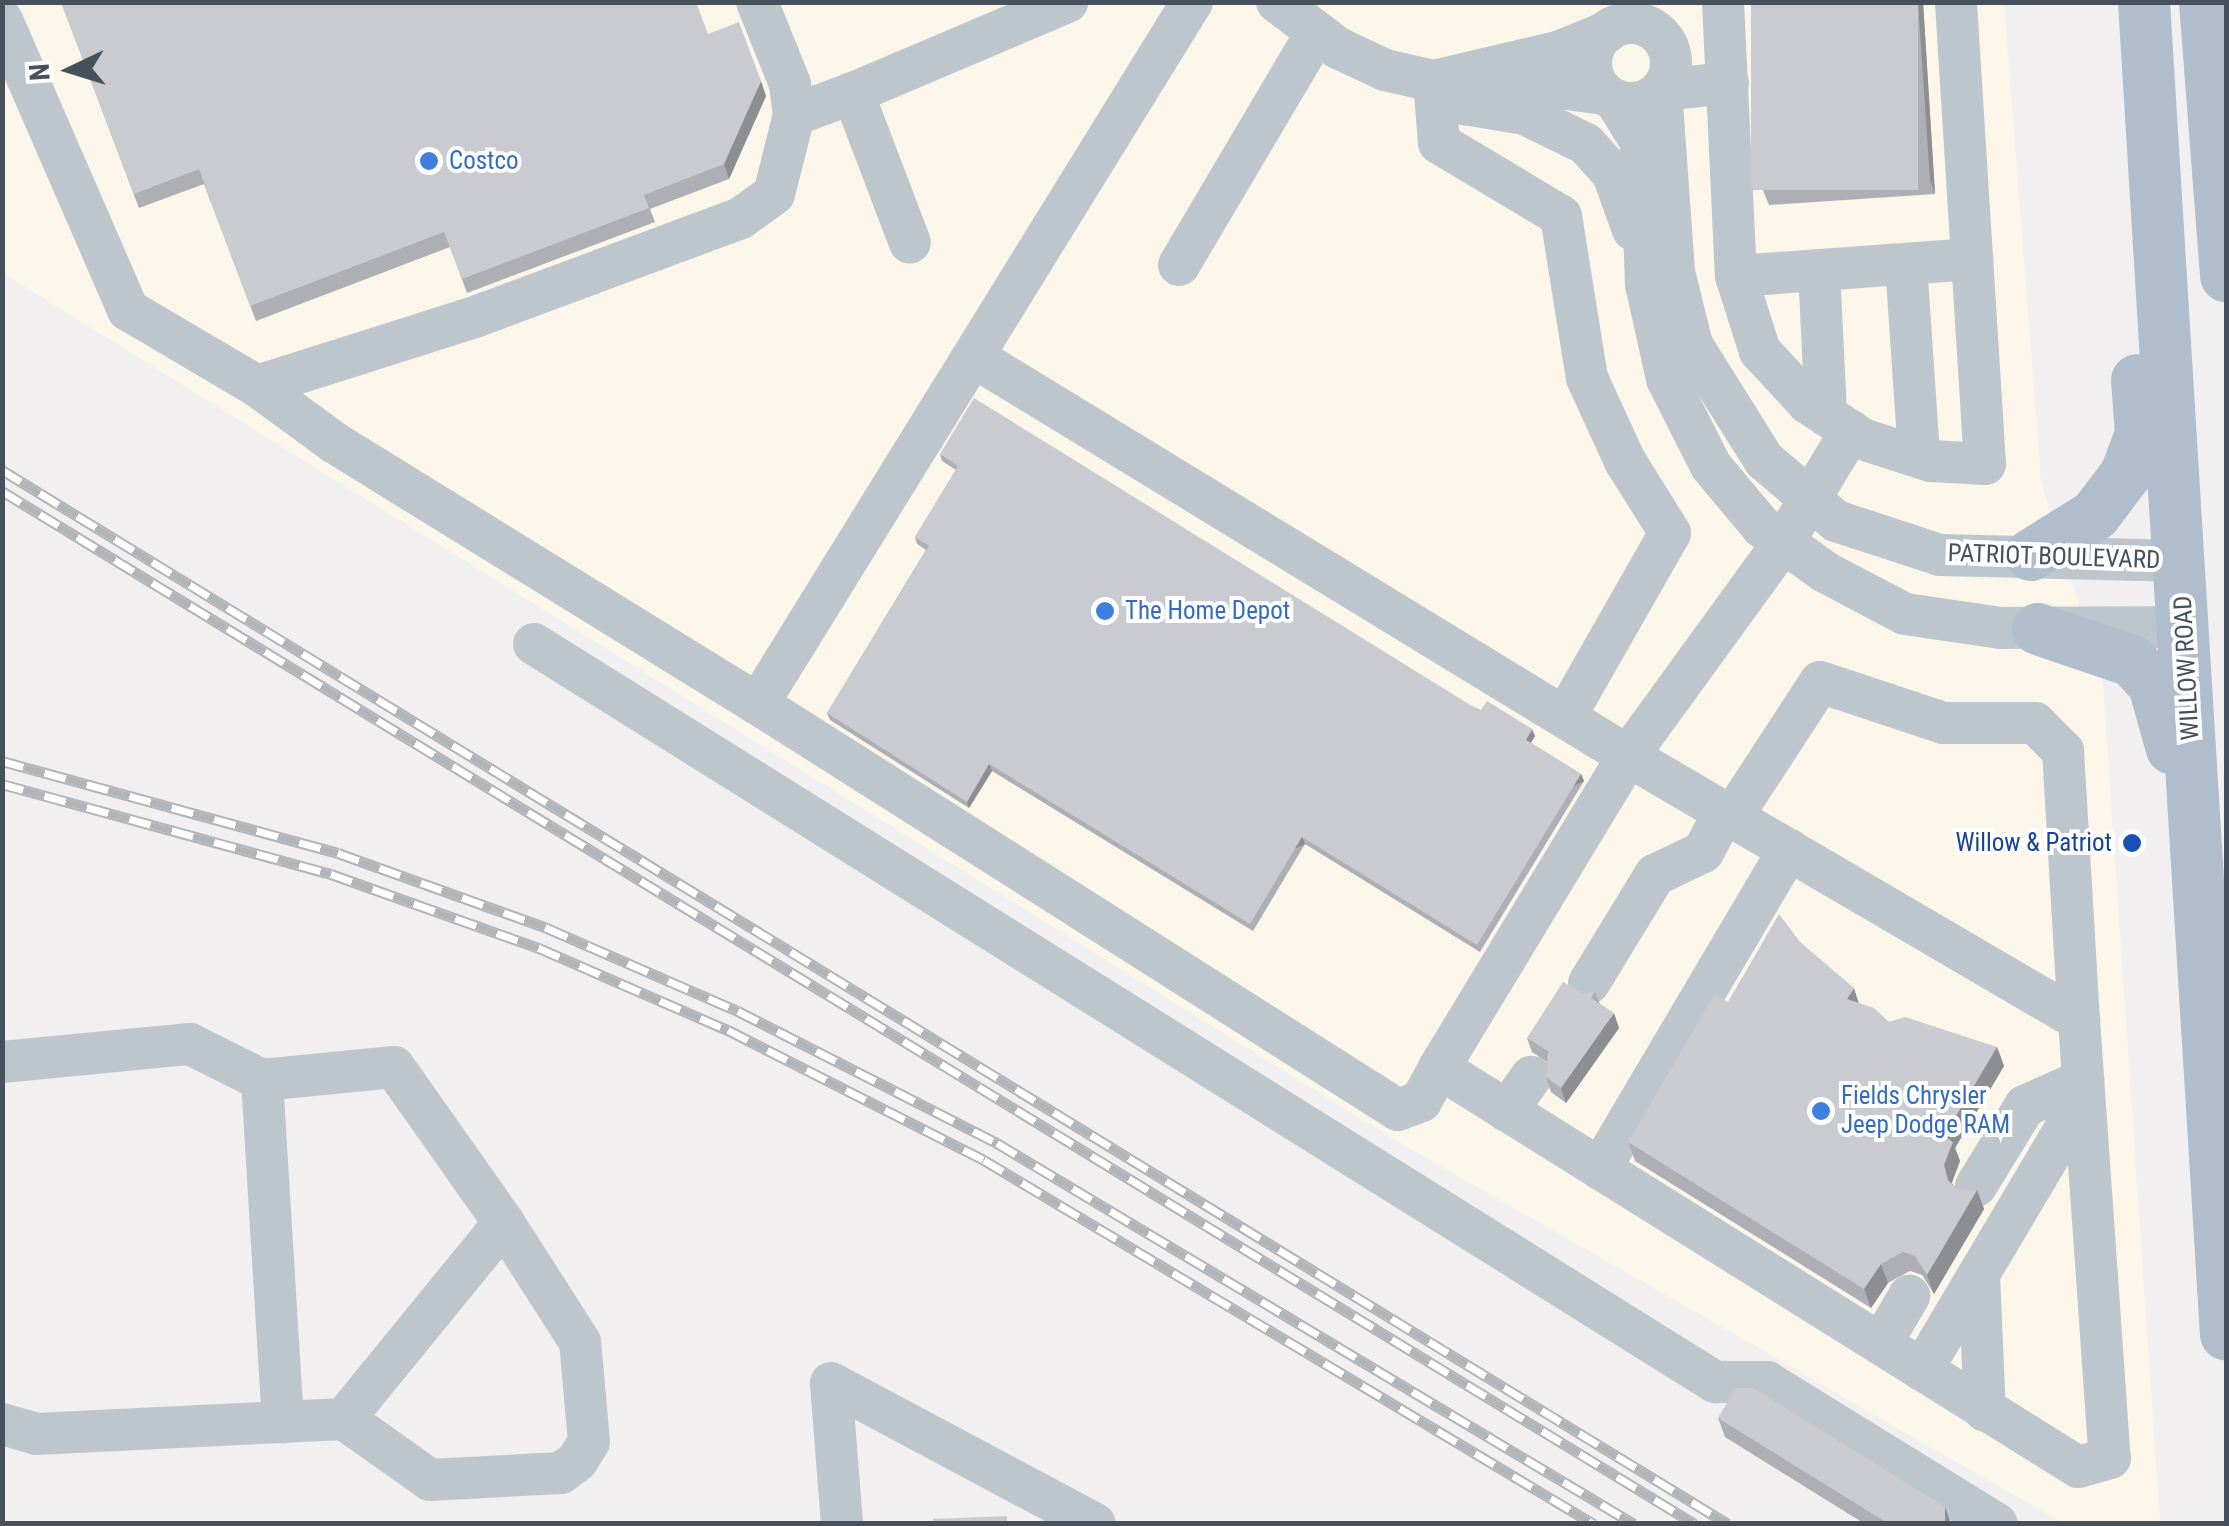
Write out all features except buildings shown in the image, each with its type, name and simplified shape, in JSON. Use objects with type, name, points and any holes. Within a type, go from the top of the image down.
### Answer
[{"type":"main road","name":"WILLOW ROAD","points":[[2144,2],[2153,143],[2204,560],[2217,1227],[2226,1334]]},
{"type":"main road","points":[[2205,2],[2226,276]]},
{"type":"main road","points":[[2031,555],[2096,516],[2126,474],[2141,434],[2127,224],[2153,143]]},
{"type":"main road","points":[[2038,629],[2132,661],[2154,685],[2168,720],[2185,827],[2203,1155],[2217,1227]]},
{"type":"street","points":[[257,386],[463,322],[741,218],[774,194],[794,114],[790,84],[757,2]]},
{"type":"street","points":[[794,114],[853,93],[1066,2]]},
{"type":"street","points":[[758,704],[1192,2]]},
{"type":"street","points":[[1276,2],[1316,33],[1384,70],[1525,114],[1586,144],[1613,174],[1646,284],[1659,351],[1682,417],[1711,466],[1762,527],[1783,543],[1905,614],[2038,629],[2206,626]]},
{"type":"street","points":[[1723,2],[1736,276],[1760,351],[1838,423],[1919,457],[1985,464],[1956,2]]},
{"type":"street","points":[[2,20],[128,310],[257,386],[335,443],[758,704],[1398,1110],[1421,1101],[1628,756],[1812,500],[1838,423],[1819,270]]},
{"type":"street","points":[[1449,92],[1558,52],[1616,20],[1662,28],[1728,69]]},
{"type":"street","points":[[1616,20],[1590,62],[1641,142],[1646,284]]},
{"type":"street","name":"PATRIOT BOULEVARD","points":[[1662,28],[1671,69],[1661,90],[1674,272],[1692,345],[1764,460],[1836,521],[1940,555],[2204,560]]},
{"type":"street","points":[[1179,265],[1316,33]]},
{"type":"street","points":[[1449,92],[1558,88],[1640,103],[1661,90],[1728,69]]},
{"type":"street","points":[[1449,92],[1439,142],[1562,216],[1587,378],[1624,461],[1670,533],[1565,718]]},
{"type":"street","points":[[853,93],[910,243]]},
{"type":"street","points":[[1736,276],[1972,259]]},
{"type":"street","points":[[1906,264],[1919,457]]},
{"type":"street","points":[[974,356],[1628,756],[2079,1020]]},
{"type":"street","points":[[534,644],[1714,1382],[1767,1382],[1997,1524]]},
{"type":"street","points":[[1438,1068],[1519,1094],[1600,1169],[2078,1467],[2110,1458],[2063,750],[2035,723],[1943,723],[1820,682],[1702,852],[1655,875],[1589,982]]},
{"type":"street","points":[[1600,1169],[1788,850]]},
{"type":"street","points":[[2,1062],[190,1044],[262,1080],[394,1067],[504,1223],[580,1342],[589,1442],[577,1462],[561,1473],[430,1480],[344,1419],[36,1434],[2,1424]]},
{"type":"street","points":[[262,1080],[282,1422]]},
{"type":"street","points":[[1976,1186],[2025,1106],[2083,1088]]},
{"type":"street","points":[[1922,1370],[2083,1088]]},
{"type":"street","points":[[344,1419],[504,1223]]},
{"type":"street","points":[[1979,1275],[1985,1412]]},
{"type":"street","points":[[1881,1344],[1909,1296]]},
{"type":"street","points":[[842,1524],[831,1383],[1095,1524]]},
{"type":"shaded area","points":[[2,3],[2004,3],[2041,480],[2103,684],[2160,1523],[2063,1523],[1392,1138],[3,273]]},
{"type":"railway","points":[[2,470],[1728,1524]]},
{"type":"railway","points":[[2,491],[1695,1524]]},
{"type":"railway","points":[[2,761],[338,853],[547,928],[738,1011],[997,1143],[1634,1524]]},
{"type":"railway","points":[[2,784],[331,874],[539,948],[728,1030],[984,1160],[1594,1524]]},
{"type":"place","name":"Costco","points":[[429,161]]},
{"type":"place","name":"The Home Depot","points":[[1105,611]]},
{"type":"place","name":"Willow & Patriot","points":[[2132,843]]},
{"type":"place","name":"Fields Chrysler Jeep Dodge RAM","points":[[1821,1111]]}]
